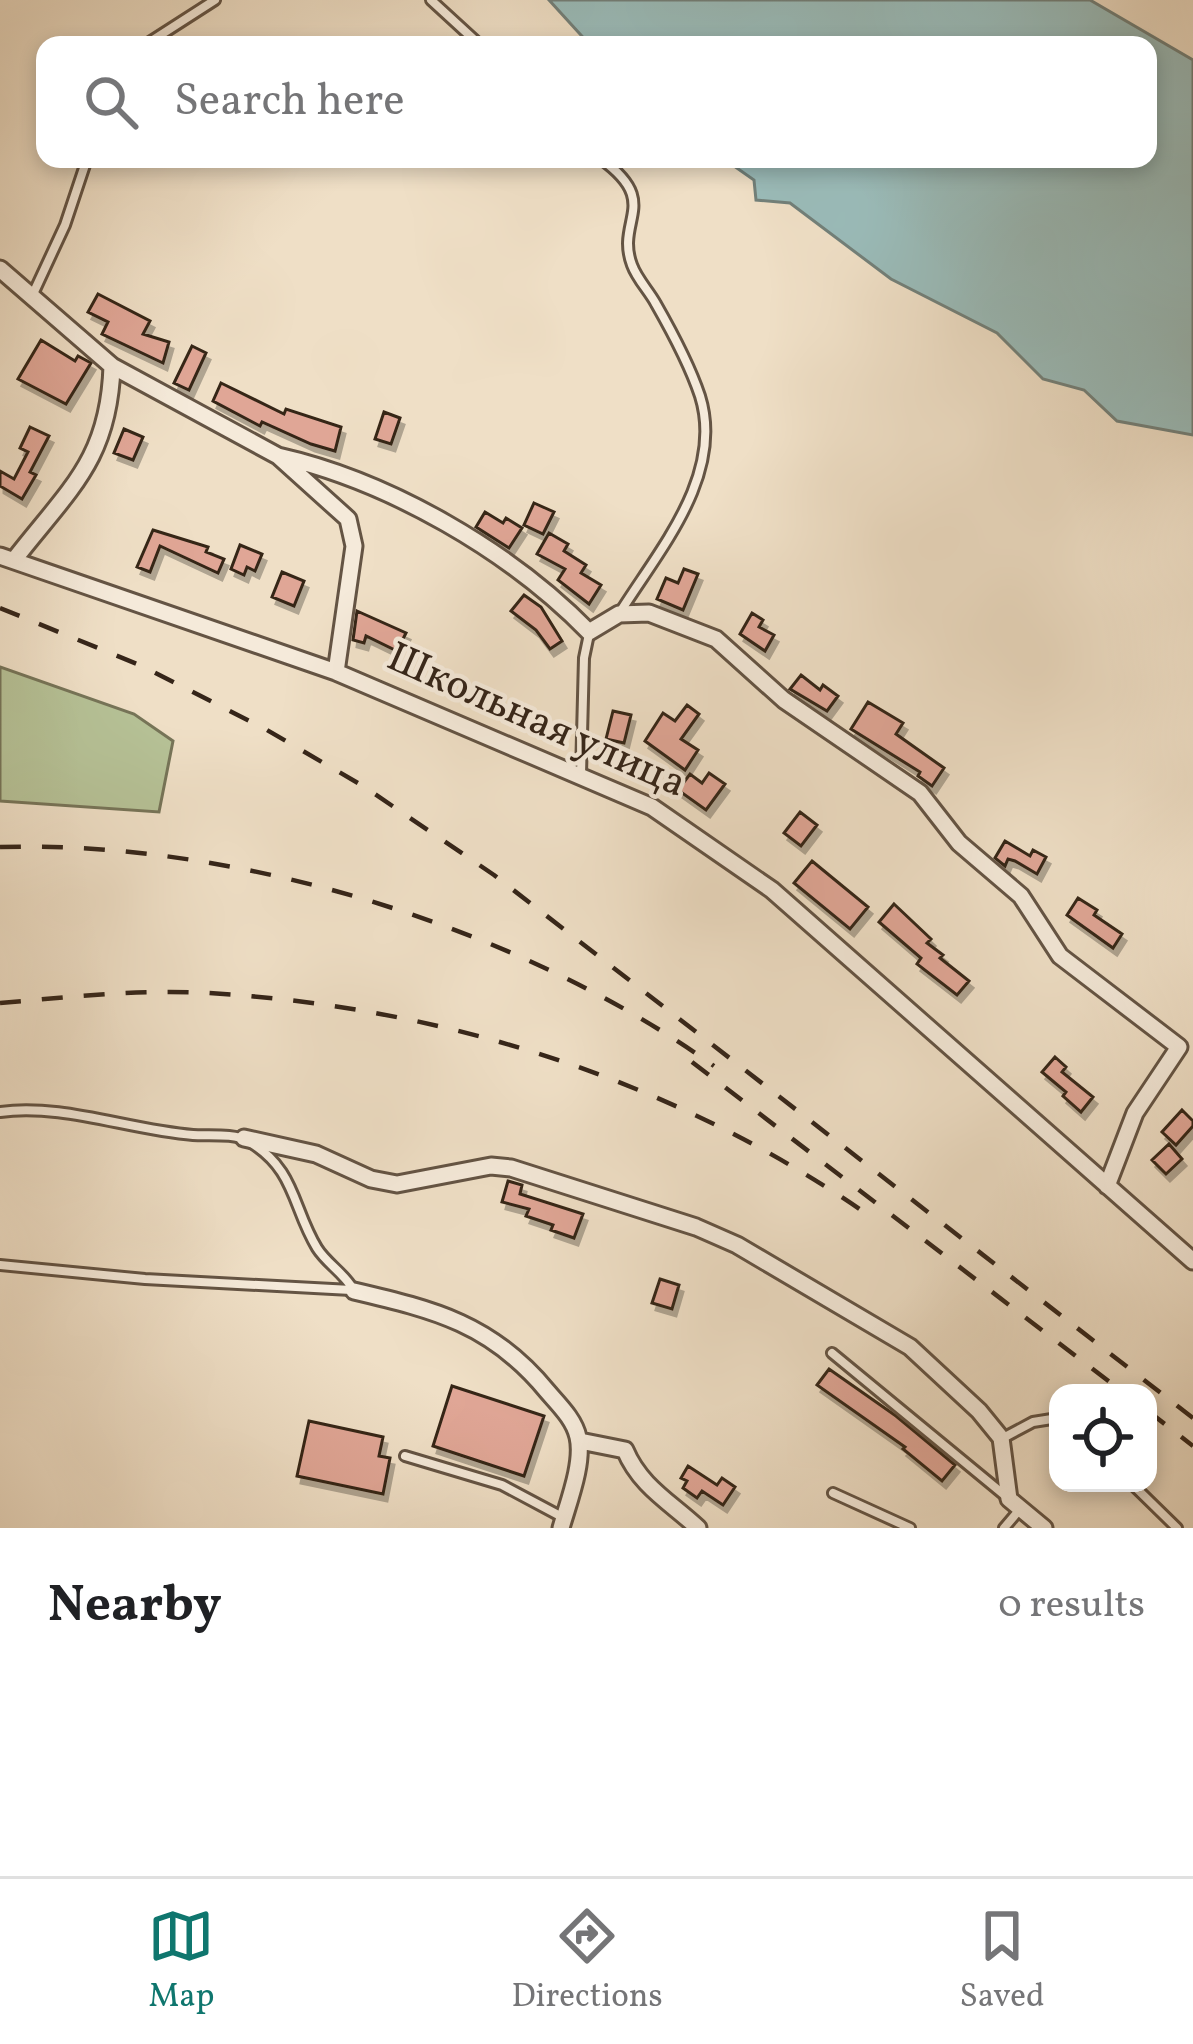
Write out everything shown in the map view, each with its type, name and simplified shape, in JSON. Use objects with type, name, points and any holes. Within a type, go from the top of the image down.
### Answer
[{"type":"street","points":[[0,269],[112,366],[278,456],[352,478],[456,531],[557,600],[589,632],[619,614],[649,613],[716,639],[784,700],[920,793],[959,842],[1021,896],[1060,956],[1186,1041],[1135,1113],[1108,1186]]},
{"type":"street","points":[[7,558],[93,459],[111,408],[112,366]]},
{"type":"street","points":[[278,456],[348,519],[352,531],[336,672]]},
{"type":"street","name":"Школьная улица","points":[[7,558],[336,672],[652,807],[772,890],[1193,1261]]},
{"type":"street","points":[[244,1138],[316,1154],[370,1178],[397,1184],[491,1166],[512,1168],[696,1227],[737,1245],[910,1346],[1001,1438],[1015,1504],[1044,1528]]},
{"type":"street","points":[[354,1291],[435,1310],[492,1338],[540,1382],[574,1422],[580,1442],[562,1523]]},
{"type":"street","points":[[580,1442],[625,1450],[646,1486],[698,1528]]},
{"type":"lane","points":[[159,36],[215,0]]},
{"type":"lane","points":[[431,0],[470,36]]},
{"type":"lane","points":[[33,295],[84,168]]},
{"type":"lane","points":[[613,168],[635,197],[630,263],[655,301],[700,396],[704,423],[699,476],[691,498],[619,614]]},
{"type":"lane","points":[[580,774],[589,632]]},
{"type":"lane","points":[[0,1112],[64,1112],[147,1132],[244,1138],[284,1175],[314,1243],[354,1291]]},
{"type":"lane","points":[[0,1265],[354,1291]]},
{"type":"lane","points":[[832,1353],[1015,1504],[1004,1528]]},
{"type":"lane","points":[[1001,1438],[1049,1419]]},
{"type":"lane","points":[[404,1456],[502,1485],[562,1523]]},
{"type":"lane","points":[[832,1492],[910,1528]]},
{"type":"lane","points":[[1140,1492],[1177,1528]]},
{"type":"green space","points":[[0,667],[134,714],[173,741],[159,812],[0,801]]},
{"type":"water","points":[[549,0],[1090,0],[1152,36],[582,36]]},
{"type":"water","points":[[1157,39],[1193,60],[1193,435],[1117,421],[1084,390],[1043,379],[997,333],[891,279],[790,203],[756,200],[754,180],[737,168],[1157,168]]},
{"type":"building","points":[[98,294],[150,321],[143,334],[169,342],[163,363],[102,334],[108,322],[88,312]]},
{"type":"building","points":[[41,340],[75,361],[78,356],[91,363],[66,404],[18,379]]},
{"type":"building","points":[[192,346],[206,353],[189,390],[174,383]]},
{"type":"building","points":[[221,383],[284,414],[286,409],[341,427],[335,451],[262,422],[260,426],[213,401]]},
{"type":"building","points":[[384,412],[400,418],[391,444],[375,439]]},
{"type":"building","points":[[30,427],[49,436],[22,499],[0,486],[0,471],[14,479],[28,452],[20,448]]},
{"type":"building","points":[[124,429],[143,437],[133,460],[114,453]]},
{"type":"building","points":[[534,503],[554,512],[543,534],[524,525]]},
{"type":"building","points":[[485,512],[522,528],[509,548],[476,527]]},
{"type":"building","points":[[153,530],[208,547],[206,552],[224,559],[218,573],[160,546],[150,572],[137,567]]},
{"type":"building","points":[[549,533],[568,544],[564,551],[586,565],[581,573],[601,585],[589,604],[558,580],[565,569],[537,554]]},
{"type":"building","points":[[240,545],[262,554],[255,571],[247,567],[244,575],[231,569]]},
{"type":"building","points":[[684,569],[698,574],[683,610],[657,599],[666,578],[678,583]]},
{"type":"building","points":[[282,572],[304,581],[294,606],[272,597]]},
{"type":"building","points":[[524,595],[541,607],[562,641],[550,649],[536,630],[511,611]]},
{"type":"building","points":[[357,611],[406,633],[397,651],[366,636],[364,643],[353,640]]},
{"type":"building","points":[[752,613],[763,620],[759,627],[774,635],[765,651],[740,634]]},
{"type":"building","points":[[801,675],[820,690],[823,685],[838,696],[827,711],[790,689]]},
{"type":"building","points":[[868,702],[903,723],[896,734],[944,768],[932,786],[918,776],[920,772],[851,729]]},
{"type":"building","points":[[687,705],[699,714],[681,739],[698,750],[685,770],[645,741],[663,713],[675,721]]},
{"type":"building","points":[[613,711],[631,715],[624,743],[606,739]]},
{"type":"building","points":[[709,773],[725,784],[706,810],[678,790],[690,774],[702,783]]},
{"type":"building","points":[[800,812],[817,825],[801,846],[784,833]]},
{"type":"building","points":[[1005,841],[1030,856],[1033,850],[1046,857],[1037,874],[1015,861],[1008,859],[1005,866],[995,858]]},
{"type":"building","points":[[812,861],[868,907],[850,929],[794,883]]},
{"type":"building","points":[[1078,898],[1122,934],[1113,948],[1067,915]]},
{"type":"building","points":[[894,904],[931,939],[927,943],[943,955],[940,958],[969,981],[957,995],[917,964],[921,958],[879,922]]},
{"type":"building","points":[[1055,1057],[1066,1067],[1062,1072],[1093,1097],[1081,1112],[1042,1072]]},
{"type":"building","points":[[1182,1110],[1193,1126],[1176,1145],[1162,1132]]},
{"type":"building","points":[[1169,1144],[1182,1159],[1166,1174],[1152,1160]]},
{"type":"building","points":[[508,1181],[522,1185],[520,1194],[583,1214],[574,1238],[526,1216],[529,1209],[502,1202]]},
{"type":"building","points":[[660,1279],[679,1285],[672,1309],[652,1303]]},
{"type":"building","points":[[829,1369],[955,1465],[942,1481],[905,1447],[817,1385]]},
{"type":"building","points":[[452,1386],[544,1416],[524,1476],[433,1446]]},
{"type":"building","points":[[309,1421],[383,1437],[379,1456],[390,1458],[383,1494],[297,1476]]},
{"type":"building","points":[[688,1466],[717,1485],[722,1478],[735,1487],[723,1505],[702,1491],[697,1498],[683,1488],[687,1481],[681,1478]]},
{"type":"railway","points":[[0,608],[142,666],[363,786],[494,875],[1193,1418]]},
{"type":"railway","points":[[0,847],[91,849],[185,859],[374,902],[466,934],[554,973],[638,1017],[714,1066]]},
{"type":"railway","points":[[0,1003],[130,993],[209,993],[297,1001],[471,1034],[639,1090],[797,1169],[871,1217]]},
{"type":"railway","points":[[692,1062],[1112,1384]]},
{"type":"railway","points":[[1157,1418],[1193,1446]]}]
